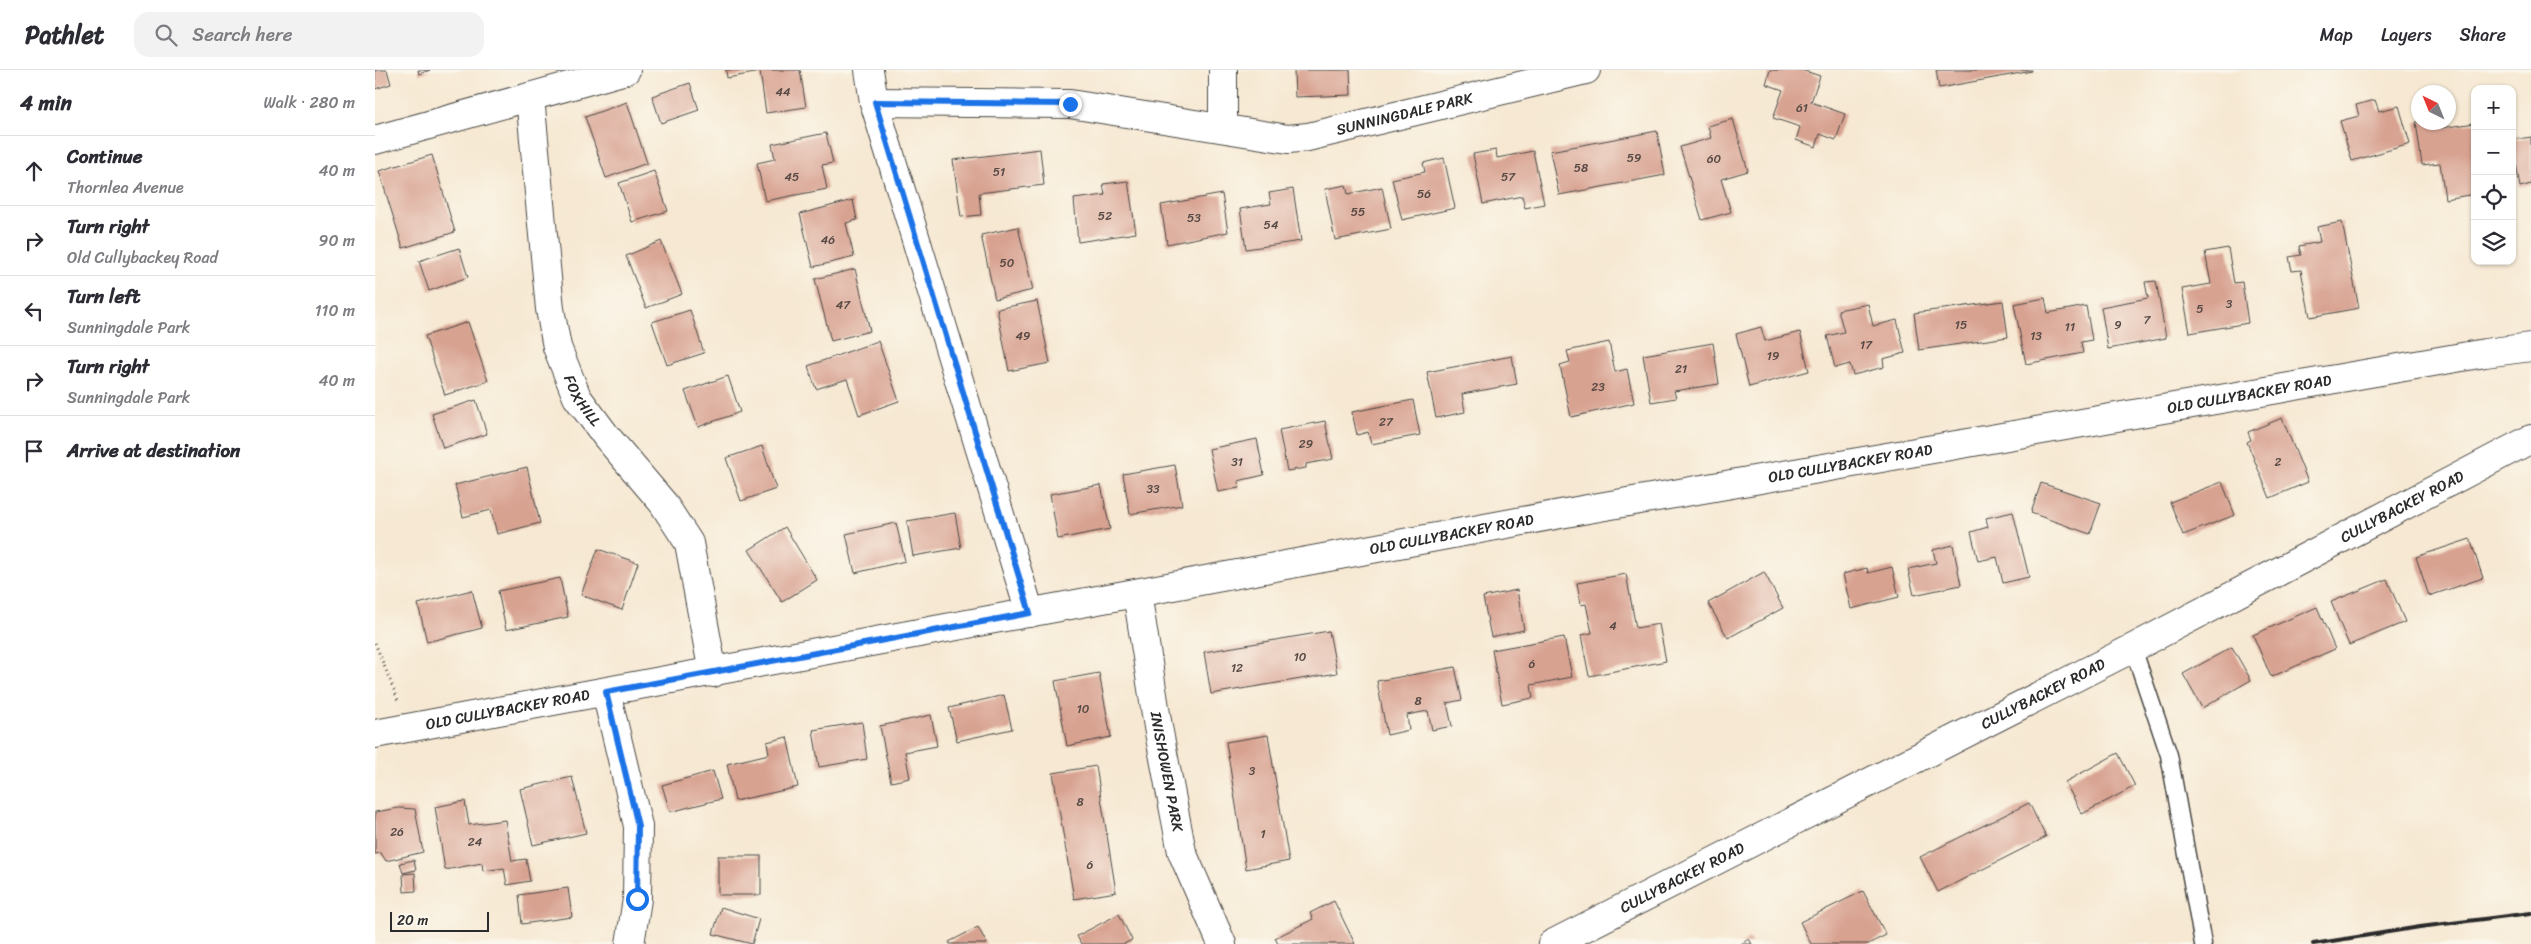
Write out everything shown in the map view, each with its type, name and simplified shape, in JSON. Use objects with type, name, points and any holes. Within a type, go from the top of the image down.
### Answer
[{"type":"street","points":[[375,140],[627,70]]},
{"type":"street","points":[[869,70],[875,102],[1030,613]]},
{"type":"street","points":[[1223,70],[1223,127]]},
{"type":"street","name":"SUNNINGDALE PARK","points":[[875,102],[1049,102],[1223,127],[1278,139],[1307,137],[1586,70]]},
{"type":"street","name":"FOXHILL","points":[[530,98],[550,309],[557,347],[570,385],[581,404],[663,503],[689,543],[713,672]]},
{"type":"street","name":"OLD CULLYBACKEY ROAD","points":[[375,734],[1582,510],[2456,358],[2531,347]]},
{"type":"street","name":"CULLYBACKEY ROAD","points":[[1552,944],[2133,648],[2531,439]]},
{"type":"street","name":"INISHOWEN PARK","points":[[1137,593],[1158,728],[1183,852],[1222,944]]},
{"type":"street","points":[[606,692],[638,826],[637,899],[630,944]]},
{"type":"lane","points":[[2133,648],[2169,754],[2203,944]]},
{"type":"path","points":[[375,643],[399,703],[405,729]]},
{"type":"building","points":[[375,70],[387,70],[391,84],[375,89]]},
{"type":"building","points":[[418,70],[430,70],[419,74]]},
{"type":"building","points":[[726,70],[800,70],[806,107],[766,113],[760,72],[727,78]]},
{"type":"building","points":[[1294,70],[1350,70],[1351,95],[1295,97]]},
{"type":"building","points":[[1770,70],[1802,70],[1820,76],[1811,102],[1845,114],[1836,140],[1820,134],[1816,147],[1796,140],[1800,127],[1773,118],[1783,90],[1766,84]]},
{"type":"building","points":[[1936,70],[2032,70],[2032,71],[1939,88]]},
{"type":"building","points":[[690,83],[699,110],[661,123],[652,96]]},
{"type":"building","points":[[2375,100],[2379,111],[2399,106],[2410,144],[2352,161],[2340,121],[2359,116],[2356,105]]},
{"type":"building","points":[[627,102],[647,163],[606,178],[585,117]]},
{"type":"building","points":[[1733,119],[1748,171],[1721,179],[1731,212],[1702,220],[1680,147],[1711,138],[1708,126]]},
{"type":"building","points":[[2471,124],[2471,195],[2445,199],[2440,163],[2422,165],[2417,130],[2456,130],[2456,126]]},
{"type":"building","points":[[1657,131],[1665,175],[1559,195],[1550,151]]},
{"type":"building","points":[[826,133],[833,163],[822,165],[827,189],[765,201],[757,163],[775,159],[772,144]]},
{"type":"building","points":[[2531,137],[2531,184],[2520,187],[2516,164],[2516,139]]},
{"type":"building","points":[[1040,149],[1044,185],[979,193],[981,215],[961,217],[953,160]]},
{"type":"building","points":[[1496,150],[1497,158],[1533,151],[1544,204],[1525,208],[1522,196],[1483,204],[1473,154]]},
{"type":"building","points":[[432,155],[455,232],[403,248],[379,171]]},
{"type":"building","points":[[1444,158],[1455,208],[1402,220],[1392,179],[1425,172],[1423,163]]},
{"type":"building","points":[[654,171],[668,211],[632,222],[619,183]]},
{"type":"building","points":[[1128,181],[1136,233],[1078,242],[1074,199],[1105,195],[1103,184]]},
{"type":"building","points":[[1346,185],[1348,194],[1382,187],[1391,229],[1335,240],[1325,189]]},
{"type":"building","points":[[1293,189],[1301,241],[1246,249],[1240,209],[1271,204],[1269,193]]},
{"type":"building","points":[[1222,194],[1228,232],[1167,244],[1161,205]]},
{"type":"building","points":[[853,200],[857,220],[846,223],[854,257],[813,267],[800,214]]},
{"type":"building","points":[[2342,222],[2359,308],[2310,317],[2301,270],[2292,271],[2289,257],[2301,255],[2299,246],[2320,242],[2317,227]]},
{"type":"building","points":[[1018,227],[1033,290],[995,299],[981,235]]},
{"type":"building","points":[[661,241],[682,294],[646,308],[626,256]]},
{"type":"building","points":[[459,248],[468,277],[429,291],[419,261]]},
{"type":"building","points":[[2228,248],[2234,283],[2242,282],[2248,323],[2190,333],[2182,289],[2211,284],[2205,252]]},
{"type":"building","points":[[855,269],[870,331],[831,341],[815,279]]},
{"type":"building","points":[[2156,281],[2166,338],[2108,349],[2101,307],[2148,298],[2145,282]]},
{"type":"building","points":[[2045,298],[2048,313],[2086,306],[2092,340],[2081,342],[2083,353],[2026,364],[2014,304]]},
{"type":"building","points":[[1037,301],[1050,363],[1009,371],[997,309]]},
{"type":"building","points":[[2003,301],[2008,337],[1919,350],[1914,313]]},
{"type":"building","points":[[1868,304],[1873,326],[1897,320],[1905,353],[1883,359],[1884,367],[1853,375],[1850,364],[1835,368],[1827,336],[1844,332],[1838,310]]},
{"type":"building","points":[[690,310],[704,353],[667,365],[652,322]]},
{"type":"building","points":[[468,322],[488,381],[445,395],[425,336]]},
{"type":"building","points":[[1761,327],[1765,341],[1800,332],[1809,371],[1749,387],[1736,334]]},
{"type":"building","points":[[878,341],[899,401],[859,415],[847,379],[816,389],[808,366]]},
{"type":"building","points":[[1609,342],[1615,372],[1627,369],[1634,403],[1571,417],[1560,365],[1570,362],[1567,351]]},
{"type":"building","points":[[1713,343],[1719,384],[1674,391],[1676,398],[1651,402],[1643,355]]},
{"type":"building","points":[[1512,356],[1517,384],[1462,394],[1465,412],[1436,418],[1427,372]]},
{"type":"building","points":[[728,376],[740,412],[698,427],[685,391]]},
{"type":"building","points":[[476,400],[487,434],[443,448],[432,414]]},
{"type":"building","points":[[1413,400],[1420,435],[1371,444],[1368,432],[1357,435],[1352,412]]},
{"type":"building","points":[[2282,418],[2308,482],[2270,498],[2247,442],[2251,440],[2248,432]]},
{"type":"building","points":[[1325,421],[1333,459],[1306,464],[1306,468],[1287,471],[1279,430]]},
{"type":"building","points":[[1257,439],[1264,475],[1238,481],[1239,488],[1218,492],[1209,449]]},
{"type":"building","points":[[762,446],[776,489],[741,501],[726,458]]},
{"type":"building","points":[[1175,465],[1182,505],[1130,514],[1123,474]]},
{"type":"building","points":[[527,467],[540,523],[497,534],[491,510],[463,517],[455,485]]},
{"type":"building","points":[[2222,482],[2235,515],[2183,535],[2170,502]]},
{"type":"building","points":[[2041,483],[2101,503],[2090,534],[2031,513]]},
{"type":"building","points":[[1101,485],[1110,529],[1058,539],[1050,494]]},
{"type":"building","points":[[2013,512],[2029,577],[2003,583],[1997,557],[1978,561],[1971,532],[1988,527],[1986,518]]},
{"type":"building","points":[[955,513],[961,548],[913,556],[907,521]]},
{"type":"building","points":[[896,523],[905,561],[855,573],[846,534]]},
{"type":"building","points":[[785,527],[817,580],[782,602],[749,550]]},
{"type":"building","points":[[2470,539],[2483,578],[2429,596],[2416,557]]},
{"type":"building","points":[[1953,545],[1961,585],[1914,595],[1908,569],[1936,563],[1933,550]]},
{"type":"building","points":[[598,549],[638,563],[622,610],[581,595]]},
{"type":"building","points":[[1892,567],[1899,597],[1851,609],[1843,574],[1867,568],[1868,573]]},
{"type":"building","points":[[1764,572],[1783,608],[1728,638],[1708,603]]},
{"type":"building","points":[[1626,574],[1636,628],[1659,624],[1666,661],[1589,676],[1581,635],[1592,633],[1586,604],[1581,605],[1577,583]]},
{"type":"building","points":[[560,578],[568,617],[506,630],[498,591]]},
{"type":"building","points":[[2387,579],[2405,622],[2349,645],[2331,602]]},
{"type":"building","points":[[472,590],[482,628],[427,642],[418,604]]},
{"type":"building","points":[[1517,590],[1524,630],[1491,637],[1483,597]]},
{"type":"building","points":[[2317,607],[2335,649],[2271,677],[2253,635]]},
{"type":"building","points":[[1329,631],[1337,673],[1211,694],[1204,652]]},
{"type":"building","points":[[1564,637],[1572,677],[1531,685],[1533,698],[1502,704],[1492,650]]},
{"type":"building","points":[[2232,647],[2251,680],[2202,708],[2183,674]]},
{"type":"building","points":[[1455,667],[1462,700],[1447,703],[1452,726],[1432,730],[1428,711],[1407,715],[1409,730],[1387,735],[1377,681]]},
{"type":"building","points":[[1099,673],[1111,737],[1067,746],[1055,681]]},
{"type":"building","points":[[1004,695],[1012,729],[957,741],[949,708]]},
{"type":"building","points":[[931,715],[937,746],[905,752],[910,778],[891,782],[880,726]]},
{"type":"building","points":[[862,722],[867,759],[819,767],[813,730]]},
{"type":"building","points":[[1268,735],[1289,861],[1246,869],[1226,742]]},
{"type":"building","points":[[787,737],[798,787],[735,801],[727,764],[769,754],[767,742]]},
{"type":"building","points":[[2118,753],[2135,786],[2082,814],[2065,782]]},
{"type":"building","points":[[1096,766],[1116,892],[1074,899],[1053,773]]},
{"type":"building","points":[[713,771],[721,799],[670,812],[662,785]]},
{"type":"building","points":[[572,777],[586,833],[533,845],[520,789]]},
{"type":"building","points":[[465,801],[469,825],[505,820],[512,861],[526,859],[530,881],[507,885],[504,868],[483,871],[482,863],[445,870],[435,807]]},
{"type":"building","points":[[2029,803],[2046,837],[1938,892],[1920,857]]},
{"type":"building","points":[[399,808],[415,809],[423,852],[386,861],[381,853],[375,854],[375,812]]},
{"type":"building","points":[[718,856],[761,856],[761,895],[718,895]]},
{"type":"building","points":[[414,860],[416,870],[403,873],[400,863]]},
{"type":"building","points":[[415,873],[416,891],[404,892],[403,874]]},
{"type":"building","points":[[568,888],[572,917],[522,924],[519,895]]},
{"type":"building","points":[[1863,891],[1886,935],[1868,944],[1811,944],[1800,922]]},
{"type":"building","points":[[1334,901],[1355,944],[1278,944],[1275,938],[1313,919],[1310,913]]},
{"type":"building","points":[[721,907],[759,919],[752,944],[713,934]]},
{"type":"building","points":[[1119,914],[1132,940],[1124,944],[1081,944],[1077,936]]},
{"type":"building","points":[[978,927],[987,944],[950,944],[949,942]]},
{"type":"building","points":[[1749,939],[1752,944],[1741,944]]},
{"type":"railway","points":[[2313,944],[2420,927],[2531,913]]},
{"type":"route","points":[[637,899],[639,864],[638,826],[606,692],[1030,613],[875,102],[1049,102],[1070,104]]}]
